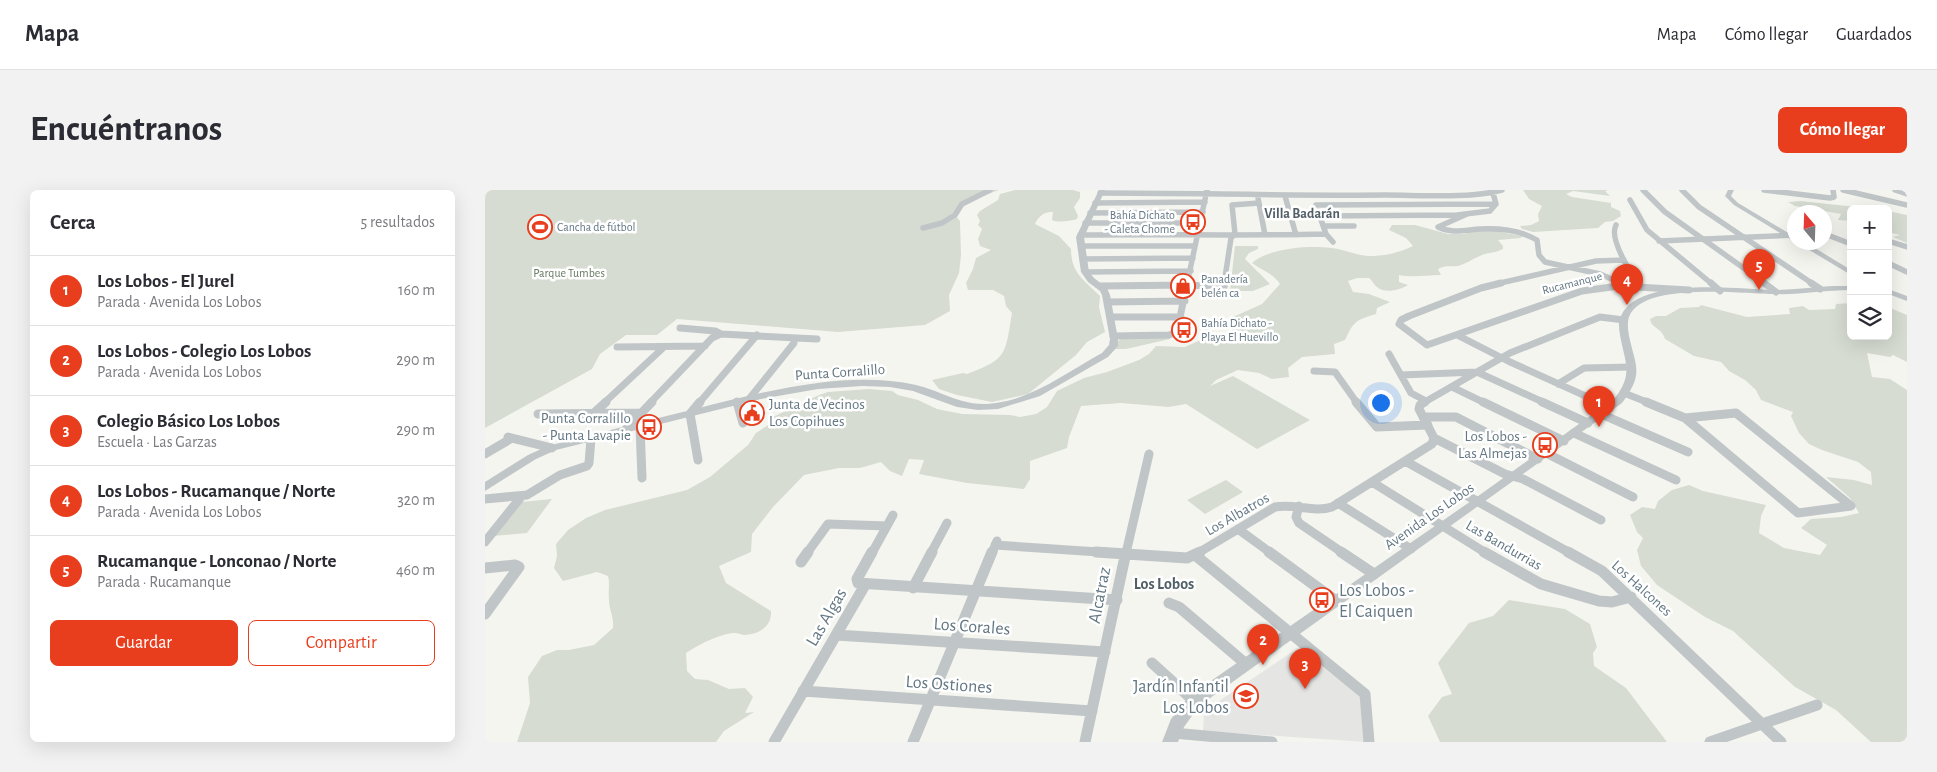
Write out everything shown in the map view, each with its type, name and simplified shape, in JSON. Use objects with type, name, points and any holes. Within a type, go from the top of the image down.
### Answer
[{"type":"street","points":[[923,228],[942,223],[955,215],[962,204],[990,190]]},
{"type":"street","points":[[1207,191],[1189,285],[1177,332],[1172,334],[1113,336],[1106,292],[1085,272],[1082,259],[1081,235],[1101,192],[1207,191],[1258,196],[1285,196],[1311,193],[1493,193],[1502,190]]},
{"type":"street","points":[[1643,190],[1659,207],[1776,292]]},
{"type":"street","points":[[1682,190],[1695,204],[1820,289]]},
{"type":"street","points":[[1731,190],[1729,196],[1736,204],[1787,233]]},
{"type":"street","points":[[1764,190],[1833,198],[1833,190]]},
{"type":"street","points":[[1843,190],[1907,205]]},
{"type":"street","points":[[1895,190],[1907,194]]},
{"type":"street","points":[[1414,192],[1427,212],[1426,214]]},
{"type":"street","points":[[1311,193],[1326,234],[1333,242]]},
{"type":"street","points":[[1493,193],[1496,204]]},
{"type":"street","points":[[1258,196],[1265,235]]},
{"type":"street","points":[[1285,196],[1296,235]]},
{"type":"street","points":[[1630,200],[1639,214],[1643,225],[1659,241],[1720,291]]},
{"type":"street","points":[[1095,203],[1205,202]]},
{"type":"street","points":[[1100,286],[1189,285],[1224,287],[1231,238],[1234,236],[1232,205],[1259,203]]},
{"type":"street","points":[[1316,205],[1496,204]]},
{"type":"street","points":[[1320,216],[1467,214],[1490,211],[1496,204]]},
{"type":"street","points":[[1090,213],[1203,212]]},
{"type":"street","points":[[1467,214],[1438,227],[1449,232],[1483,229],[1530,235],[1537,240],[1539,255],[1545,262],[1600,274],[1627,286]]},
{"type":"street","points":[[1085,223],[1200,223]]},
{"type":"street","points":[[1616,225],[1613,228],[1624,260],[1630,271]]},
{"type":"street","points":[[1324,226],[1354,226]]},
{"type":"street","points":[[1081,235],[1198,234],[1234,236],[1326,234]]},
{"type":"street","points":[[1659,241],[1787,235]]},
{"type":"street","points":[[1832,236],[1847,242]]},
{"type":"street","points":[[1892,242],[1907,247]]},
{"type":"street","points":[[1081,246],[1195,246]]},
{"type":"street","points":[[1812,250],[1847,271]]},
{"type":"street","points":[[1082,259],[1193,258]]},
{"type":"street","name":"Rucamanque","points":[[1624,260],[1600,260],[1473,291],[1400,321],[1401,326],[1427,345],[1572,294],[1599,288],[1636,286],[1689,290],[1776,292],[1847,288]]},
{"type":"street","points":[[1892,265],[1907,272]]},
{"type":"street","points":[[1892,269],[1907,267]]},
{"type":"street","points":[[1085,272],[1191,271]]},
{"type":"street","points":[[1636,286],[1653,296]]},
{"type":"street","points":[[1601,520],[1523,479],[1434,438],[1420,407],[1502,358],[1600,317],[1624,320],[1628,309],[1653,296],[1689,290]]},
{"type":"street","points":[[1892,294],[1907,299]]},
{"type":"street","points":[[1108,302],[1185,300]]},
{"type":"street","points":[[1110,317],[1181,317]]},
{"type":"street","name":"Avenida Los Lobos","points":[[1171,737],[1181,718],[1194,701],[1606,410],[1624,393],[1631,381],[1632,367],[1624,320]]},
{"type":"street","points":[[680,328],[715,331],[721,334]]},
{"type":"street","points":[[625,430],[713,337],[721,334],[817,339]]},
{"type":"street","points":[[698,460],[690,414],[757,335]]},
{"type":"street","points":[[1457,335],[1461,339],[1559,384],[1688,452]]},
{"type":"street","name":"Punta Corralillo","points":[[485,487],[532,457],[552,448],[749,399],[809,387],[880,383],[915,388],[957,404],[982,407],[998,406],[1035,394],[1101,358],[1111,349],[1114,342],[1113,336]]},
{"type":"street","points":[[749,399],[794,344],[794,339]]},
{"type":"street","points":[[617,347],[705,346]]},
{"type":"street","points":[[594,413],[664,347]]},
{"type":"street","points":[[1389,354],[1411,393],[1426,402]]},
{"type":"street","points":[[1559,384],[1585,368],[1632,367]]},
{"type":"street","points":[[1315,371],[1335,372],[1346,390],[1377,427],[1428,425]]},
{"type":"street","points":[[1401,375],[1477,372],[1588,423]]},
{"type":"street","points":[[1452,387],[1676,480]]},
{"type":"street","points":[[1624,393],[1685,418],[1798,513],[1851,505],[1734,413],[1685,418]]},
{"type":"street","points":[[737,402],[743,424]]},
{"type":"street","points":[[538,414],[641,413]]},
{"type":"street","points":[[1423,417],[1456,417],[1633,496]]},
{"type":"street","points":[[640,426],[642,478]]},
{"type":"street","points":[[485,454],[510,437],[552,448]]},
{"type":"street","name":"Los Albatros","points":[[976,592],[996,542],[1179,559],[1195,555],[1275,507],[1284,505],[1322,510],[1338,503],[1432,444],[1434,438]]},
{"type":"street","points":[[485,499],[521,497],[531,494],[560,475],[587,466],[589,463],[591,439]]},
{"type":"street","name":"Alcatraz","points":[[1085,742],[1117,600],[1124,555],[1149,454]]},
{"type":"street","name":"Los Halcones","points":[[1405,461],[1602,571],[1781,742]]},
{"type":"street","name":"Las Bandurrias","points":[[1373,482],[1518,572],[1541,584],[1599,601],[1612,602],[1631,597]]},
{"type":"street","points":[[487,538],[521,497]]},
{"type":"street","points":[[1338,503],[1411,549]]},
{"type":"street","points":[[1299,506],[1296,517],[1299,523],[1374,574]]},
{"type":"street","name":"Las Algas","points":[[774,742],[865,585],[858,583],[856,580],[893,515]]},
{"type":"street","points":[[913,588],[947,523]]},
{"type":"street","points":[[801,562],[824,527],[828,524],[887,526]]},
{"type":"street","points":[[1238,529],[1336,601]]},
{"type":"street","points":[[1195,555],[1365,694],[1369,742]]},
{"type":"street","points":[[485,568],[518,566],[489,604],[485,614]]},
{"type":"street","points":[[865,585],[1117,600]]},
{"type":"street","points":[[913,742],[976,592]]},
{"type":"street","points":[[1169,603],[1179,607],[1246,664]]},
{"type":"street","name":"Los Corales","points":[[836,635],[1105,652]]},
{"type":"street","points":[[1152,663],[1194,701]]},
{"type":"street","name":"Los Ostiones","points":[[803,691],[1092,711]]},
{"type":"street","points":[[1710,742],[1817,705]]},
{"type":"street","points":[[1171,737],[1272,742]]},
{"type":"shaded area","points":[[1298,648],[1362,698],[1365,742],[1203,731],[1204,711]]},
{"type":"green space","name":"Parque Tumbes","points":[[485,190],[999,190],[961,204],[955,215],[960,221],[961,255],[959,273],[949,295],[950,311],[925,325],[838,332],[677,319],[657,335],[626,335],[600,354],[592,369],[485,428]]},
{"type":"green space","points":[[1015,190],[1073,190],[1080,192],[1080,198],[1074,207],[1078,216],[1077,219],[1055,221],[1052,220],[1053,212],[1047,212],[1035,224],[1059,236],[1071,249],[1073,264],[1079,276],[1100,296],[1099,307],[1105,332],[1087,342],[1076,355],[1028,394],[992,402],[957,395],[939,389],[932,380],[963,373],[967,374],[980,369],[997,359],[1002,353],[1008,338],[1012,313],[1006,306],[1004,296],[993,290],[968,290],[966,283],[976,258],[991,250],[980,246],[978,239],[982,229],[978,225],[980,221],[977,215],[980,211],[998,200],[1000,194]]},
{"type":"green space","points":[[1523,190],[1608,190],[1605,191],[1610,196],[1573,191],[1566,194],[1572,197],[1611,203],[1611,207],[1620,211],[1621,216],[1613,221],[1605,222],[1598,228],[1533,232],[1522,229],[1520,226],[1531,225],[1539,221],[1538,214],[1542,206],[1529,199]]},
{"type":"green space","points":[[1800,201],[1847,206],[1847,221],[1838,220],[1841,214],[1832,212],[1832,205],[1793,205],[1788,202]]},
{"type":"green space","points":[[1892,212],[1907,215],[1907,243],[1893,237],[1900,235],[1892,233]]},
{"type":"green space","points":[[1392,225],[1415,225],[1448,234],[1464,234],[1484,229],[1522,236],[1521,238],[1498,240],[1503,249],[1458,266],[1438,269],[1441,275],[1399,275],[1399,282],[1408,285],[1397,290],[1388,291],[1380,289],[1369,278],[1357,278],[1348,281],[1353,292],[1369,294],[1390,302],[1377,308],[1376,314],[1356,322],[1345,340],[1334,344],[1335,354],[1302,357],[1288,368],[1289,377],[1272,379],[1259,373],[1238,370],[1216,380],[1210,386],[1233,376],[1310,420],[1257,449],[1186,404],[1169,407],[1121,403],[1081,406],[1069,437],[1067,448],[1030,461],[1030,479],[1024,489],[967,483],[919,474],[924,460],[909,459],[902,476],[890,471],[881,462],[860,468],[839,468],[804,475],[773,507],[752,534],[751,552],[719,566],[726,583],[771,611],[767,625],[756,633],[744,635],[734,633],[715,638],[686,653],[687,671],[695,679],[708,680],[729,689],[745,688],[753,697],[745,713],[754,712],[724,731],[716,742],[517,742],[530,703],[528,677],[542,656],[557,650],[569,650],[594,645],[613,628],[609,604],[608,576],[597,572],[563,581],[554,568],[557,556],[556,544],[568,530],[586,518],[605,510],[687,490],[710,477],[748,445],[756,433],[768,425],[773,417],[828,392],[869,389],[892,391],[937,409],[962,414],[1020,417],[1036,414],[1047,407],[1057,391],[1084,378],[1139,360],[1149,354],[1156,346],[1185,347],[1203,339],[1211,340],[1233,334],[1231,324],[1233,317],[1262,304],[1280,284],[1271,275],[1252,263],[1259,258],[1279,251],[1301,247],[1331,248],[1368,256],[1391,254],[1413,246],[1406,238],[1389,230]]},
{"type":"green space","points":[[1235,246],[1258,246],[1258,249],[1249,253],[1245,259],[1270,284],[1253,291],[1230,291]]},
{"type":"green space","points":[[1847,303],[1847,340],[1892,340],[1892,309],[1907,315],[1907,362],[1893,355],[1890,357],[1867,353],[1872,377],[1890,379],[1907,390],[1907,742],[1871,742],[1836,710],[1795,687],[1733,631],[1705,617],[1657,585],[1641,566],[1637,550],[1643,538],[1637,532],[1630,515],[1642,507],[1655,509],[1658,501],[1672,490],[1689,485],[1703,491],[1766,505],[1761,516],[1759,533],[1784,548],[1820,555],[1827,545],[1801,528],[1811,519],[1841,517],[1859,513],[1850,498],[1826,477],[1854,480],[1872,485],[1871,472],[1858,462],[1809,444],[1799,433],[1791,416],[1793,412],[1761,400],[1756,390],[1745,380],[1729,371],[1721,362],[1694,356],[1665,339],[1664,335],[1652,324],[1650,319],[1656,316],[1666,316],[1680,308],[1699,307],[1701,305],[1747,317],[1790,314],[1789,308],[1803,306],[1809,310],[1835,309],[1836,304]]},
{"type":"green space","points":[[1170,337],[1170,339],[1126,349],[1114,349],[1122,338]]},
{"type":"green space","points":[[1226,480],[1243,492],[1205,514],[1187,500]]},
{"type":"green space","points":[[552,499],[527,533],[493,536],[521,502]]},
{"type":"green space","points":[[1509,600],[1565,609],[1590,624],[1597,647],[1593,653],[1594,666],[1626,688],[1667,742],[1440,742],[1428,716],[1442,697],[1452,694],[1438,663],[1469,623],[1493,616]]},
{"type":"place","name":"Bahía Dichato - Caleta Chome","points":[[1193,222]]},
{"type":"place","name":"Cancha de fútbol","points":[[540,227]]},
{"type":"place","name":"Panadería belén ca","points":[[1183,286]]},
{"type":"place","name":"Rucamanque - Lonconao / Norte","points":[[1759,290]]},
{"type":"place","name":"Los Lobos - Rucamanque / Norte","points":[[1627,305]]},
{"type":"place","name":"Bahía Dichato - Playa El Huevillo","points":[[1184,330]]},
{"type":"place","name":"Junta de Vecinos Los Copihues","points":[[752,413]]},
{"type":"place","name":"Punta Corralillo - Punta Lavapie","points":[[649,427]]},
{"type":"place","name":"Los Lobos - El Jurel","points":[[1599,427]]},
{"type":"place","name":"Los Lobos - Las Almejas","points":[[1545,445]]},
{"type":"place","name":"Los Lobos - El Caiquen","points":[[1322,600]]},
{"type":"place","name":"Los Lobos - Colegio Los Lobos","points":[[1263,665]]},
{"type":"place","name":"Colegio Básico Los Lobos","points":[[1305,689]]},
{"type":"place","name":"Jardín Infantil Los Lobos","points":[[1246,696]]},
{"type":"district","name":"Villa Badarán","points":[[1302,213]]},
{"type":"district","name":"Los Lobos","points":[[1164,583]]}]
